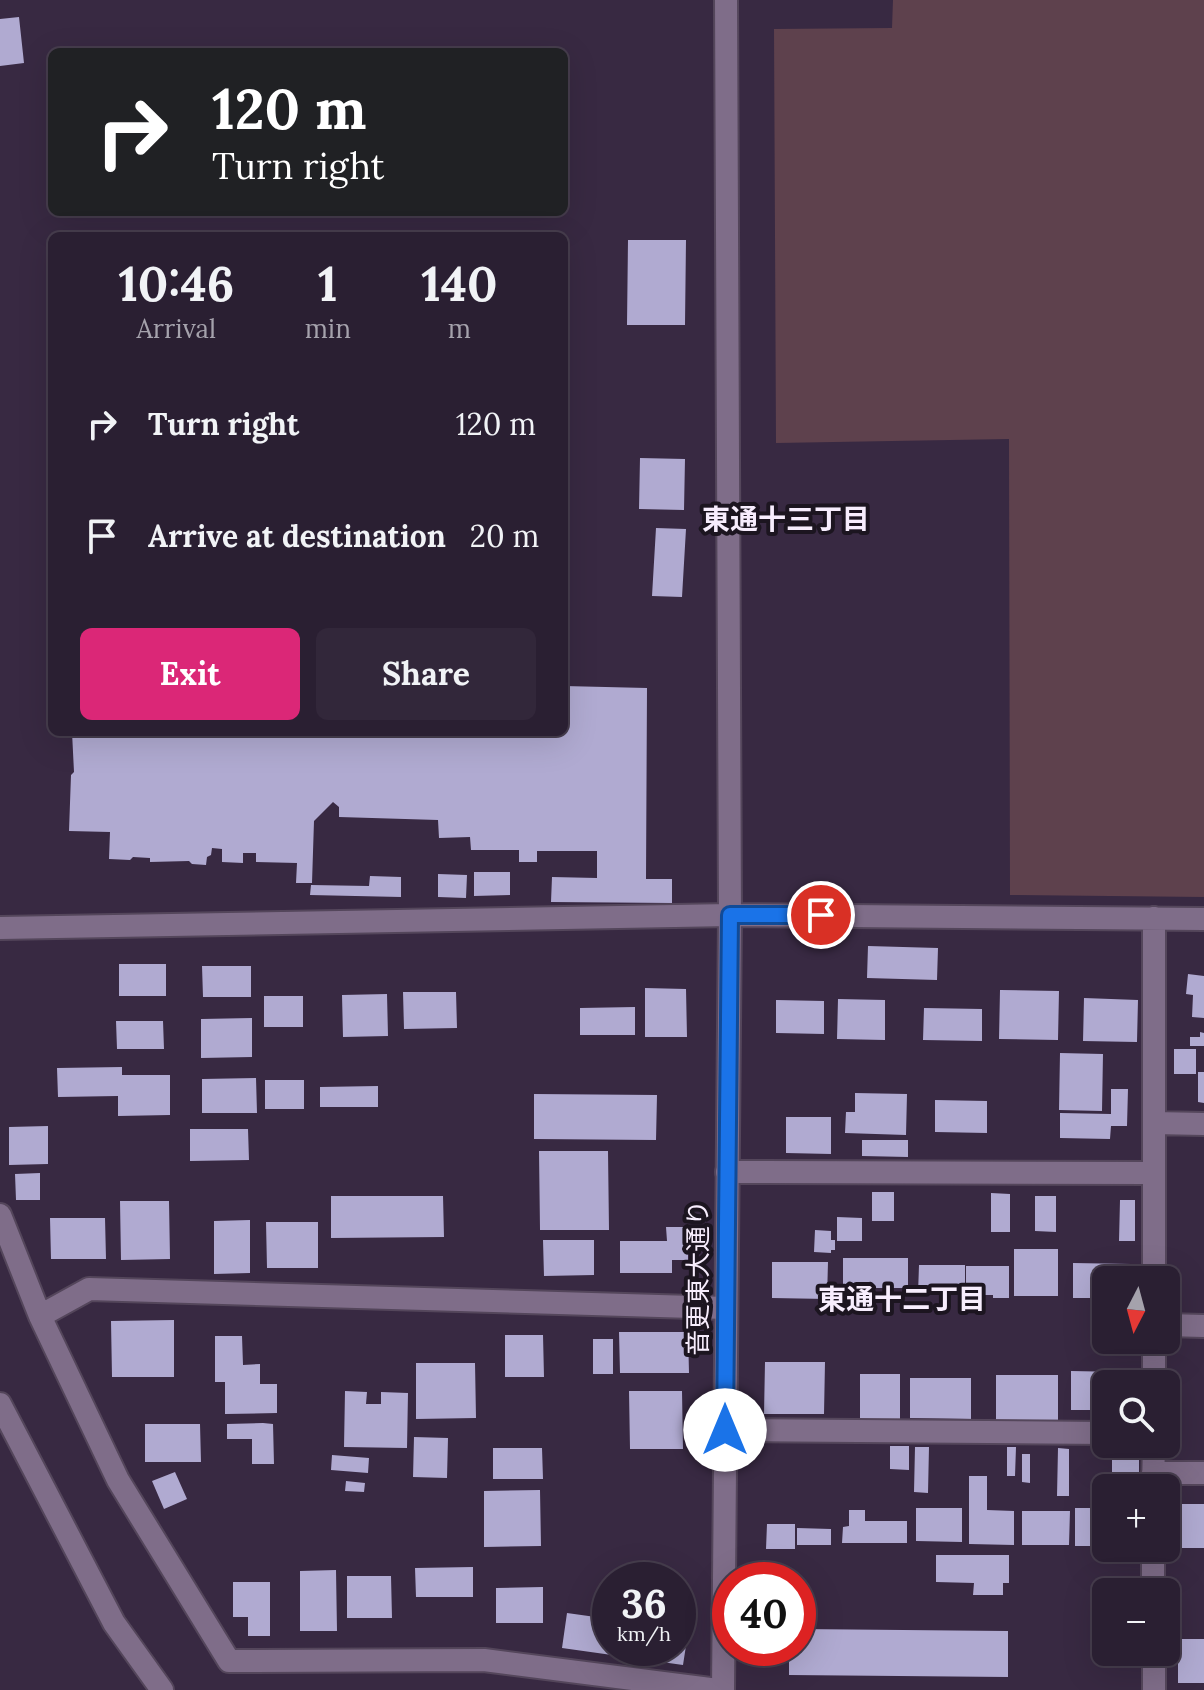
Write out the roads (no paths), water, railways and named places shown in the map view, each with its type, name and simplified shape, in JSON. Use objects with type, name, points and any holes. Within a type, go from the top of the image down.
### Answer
[{"type":"street","name":"音更東大通り","points":[[720,1690],[730,915],[726,0]]},
{"type":"street","points":[[0,928],[730,915],[1204,919]]},
{"type":"street","points":[[1154,918],[1154,1266]]},
{"type":"street","points":[[1154,1123],[1204,1124]]},
{"type":"street","points":[[727,1172],[1154,1173]]},
{"type":"street","points":[[0,1215],[40,1316],[118,1480],[229,1661],[484,1660],[720,1690]]},
{"type":"street","points":[[40,1316],[89,1289],[726,1308]]},
{"type":"street","points":[[1180,1325],[1204,1326]]},
{"type":"street","points":[[0,1404],[114,1623],[162,1690]]},
{"type":"street","points":[[725,1430],[1092,1433]]},
{"type":"street","points":[[1180,1476],[1204,1473]]},
{"type":"street","points":[[1154,1666],[1154,1690]]},
{"type":"district","name":"東通十三丁目","points":[[786,519]]},
{"type":"district","name":"東通十二丁目","points":[[902,1299]]}]
